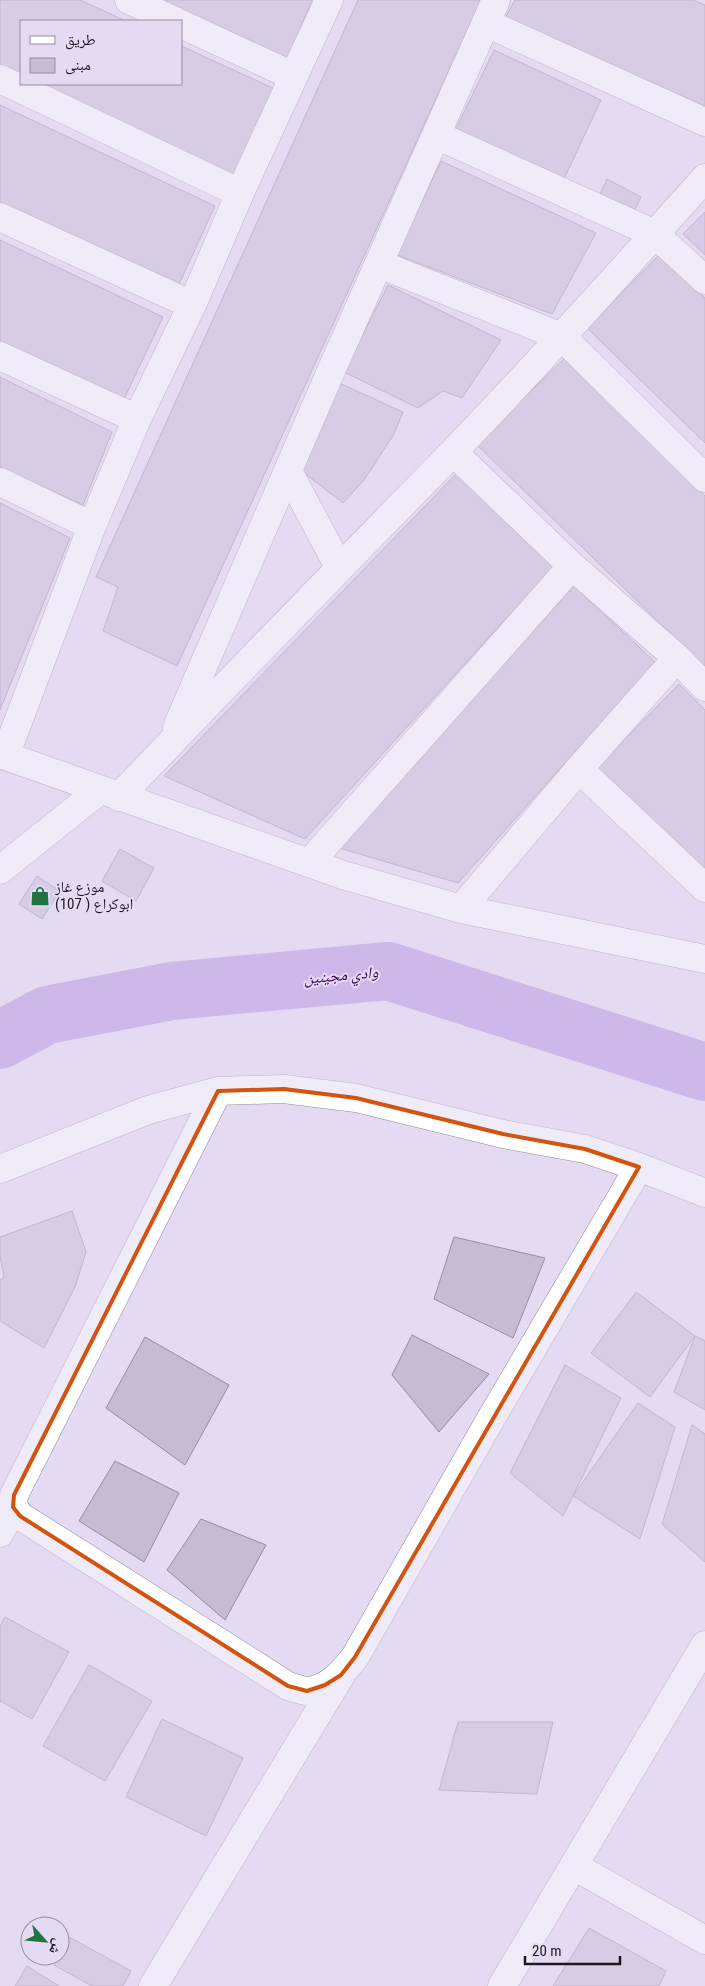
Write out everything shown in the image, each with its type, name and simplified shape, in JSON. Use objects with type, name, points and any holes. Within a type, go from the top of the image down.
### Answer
[{"type":"street","points":[[129,0],[173,20]]},
{"type":"street","points":[[329,0],[240,193],[192,305],[137,419],[92,526],[2,755],[343,875],[461,909],[705,959]]},
{"type":"street","points":[[170,743],[491,11],[705,122]]},
{"type":"street","points":[[182,24],[293,76]]},
{"type":"street","points":[[0,79],[240,193]]},
{"type":"street","points":[[436,135],[655,234],[705,280]]},
{"type":"street","points":[[0,870],[110,793],[170,743],[562,337],[705,178]]},
{"type":"street","points":[[0,217],[192,305]]},
{"type":"street","points":[[379,264],[562,337],[705,478]]},
{"type":"street","points":[[0,356],[137,419]]},
{"type":"street","points":[[453,452],[572,566],[677,658],[705,687]]},
{"type":"street","points":[[288,471],[339,567]]},
{"type":"street","points":[[0,482],[92,526]]},
{"type":"street","points":[[310,862],[572,566]]},
{"type":"street","points":[[461,909],[579,769],[677,658]]},
{"type":"street","points":[[579,769],[705,888]]},
{"type":"street","points":[[0,1169],[148,1110],[218,1091],[284,1089],[356,1098],[502,1134],[585,1149],[639,1167],[705,1193]]},
{"type":"street","points":[[0,1533],[13,1507],[14,1496],[218,1091]]},
{"type":"street","points":[[152,1986],[341,1675],[355,1657],[494,1414],[639,1167]]},
{"type":"street","points":[[13,1507],[20,1516],[288,1686],[307,1691],[325,1685],[341,1675]]},
{"type":"street","points":[[502,1986],[705,1645]]},
{"type":"street","points":[[574,1866],[705,1940]]},
{"type":"highlighted area","points":[[284,1089],[356,1098],[503,1134],[585,1149],[639,1167],[355,1657],[341,1675],[325,1685],[307,1691],[288,1686],[20,1516],[13,1507],[14,1495],[218,1091]]},
{"type":"building","points":[[0,0],[80,0],[124,20],[20,20],[20,77],[0,67]]},
{"type":"building","points":[[155,0],[312,0],[287,61]]},
{"type":"building","points":[[358,0],[481,0],[177,666],[103,631],[118,587],[96,577]]},
{"type":"building","points":[[515,0],[693,0],[705,5],[705,107],[505,18]]},
{"type":"building","points":[[182,46],[275,89],[233,176],[38,85],[182,85]]},
{"type":"building","points":[[494,50],[601,100],[564,179],[455,131]]},
{"type":"building","points":[[0,105],[215,206],[179,284],[0,202]]},
{"type":"building","points":[[441,161],[596,233],[552,314],[397,255]]},
{"type":"building","points":[[607,179],[641,197],[633,213],[599,196]]},
{"type":"building","points":[[705,212],[705,255],[683,234]]},
{"type":"building","points":[[0,240],[163,317],[123,401],[0,344]]},
{"type":"building","points":[[660,254],[705,298],[705,443],[587,328]]},
{"type":"building","points":[[388,285],[501,340],[462,398],[443,391],[418,408],[344,372]]},
{"type":"building","points":[[565,358],[705,496],[705,667],[476,444]]},
{"type":"building","points":[[0,377],[112,432],[83,505],[0,467]]},
{"type":"building","points":[[339,383],[403,412],[394,434],[364,480],[343,503],[299,469]]},
{"type":"building","points":[[458,472],[554,566],[305,839],[164,776]]},
{"type":"building","points":[[0,503],[70,538],[0,710]]},
{"type":"building","points":[[574,586],[655,662],[458,883],[339,848]]},
{"type":"building","points":[[679,684],[705,710],[705,873],[597,768]]},
{"type":"building","points":[[120,849],[154,868],[136,901],[102,881]]},
{"type":"building","points":[[37,876],[60,891],[42,919],[19,904]]},
{"type":"building","points":[[72,1211],[86,1252],[75,1287],[44,1348],[0,1321],[0,1280],[4,1277],[0,1256],[0,1237]]},
{"type":"building","points":[[454,1237],[545,1258],[513,1338],[434,1299]]},
{"type":"building","points":[[636,1292],[695,1336],[650,1397],[591,1353]]},
{"type":"building","points":[[412,1335],[489,1374],[439,1432],[392,1375]]},
{"type":"building","points":[[695,1336],[705,1341],[705,1410],[674,1392]]},
{"type":"building","points":[[145,1337],[229,1385],[185,1465],[106,1408]]},
{"type":"building","points":[[565,1365],[621,1398],[563,1516],[510,1473]]},
{"type":"building","points":[[638,1403],[675,1427],[640,1539],[573,1496]]},
{"type":"building","points":[[692,1425],[705,1434],[705,1562],[662,1524]]},
{"type":"building","points":[[115,1461],[179,1493],[144,1562],[79,1521]]},
{"type":"building","points":[[201,1519],[266,1545],[225,1620],[167,1570]]},
{"type":"building","points":[[5,1617],[69,1652],[32,1719],[0,1701],[0,1626]]},
{"type":"building","points":[[89,1665],[152,1701],[105,1781],[43,1746]]},
{"type":"building","points":[[162,1719],[243,1758],[206,1836],[126,1797]]},
{"type":"building","points":[[458,1722],[553,1722],[537,1794],[439,1790]]},
{"type":"building","points":[[589,1928],[666,1971],[659,1986],[553,1986]]},
{"type":"building","points":[[70,1938],[131,1971],[123,1986],[92,1986],[56,1966],[70,1966]]},
{"type":"building","points":[[27,1966],[59,1986],[15,1986]]},
{"type":"waterway","name":"وادي مجينين","points":[[0,1040],[47,1015],[172,991],[388,971],[705,1072]]},
{"type":"place","name":"موزع غاز ابوكراع ( 107)","points":[[40,896]]}]
